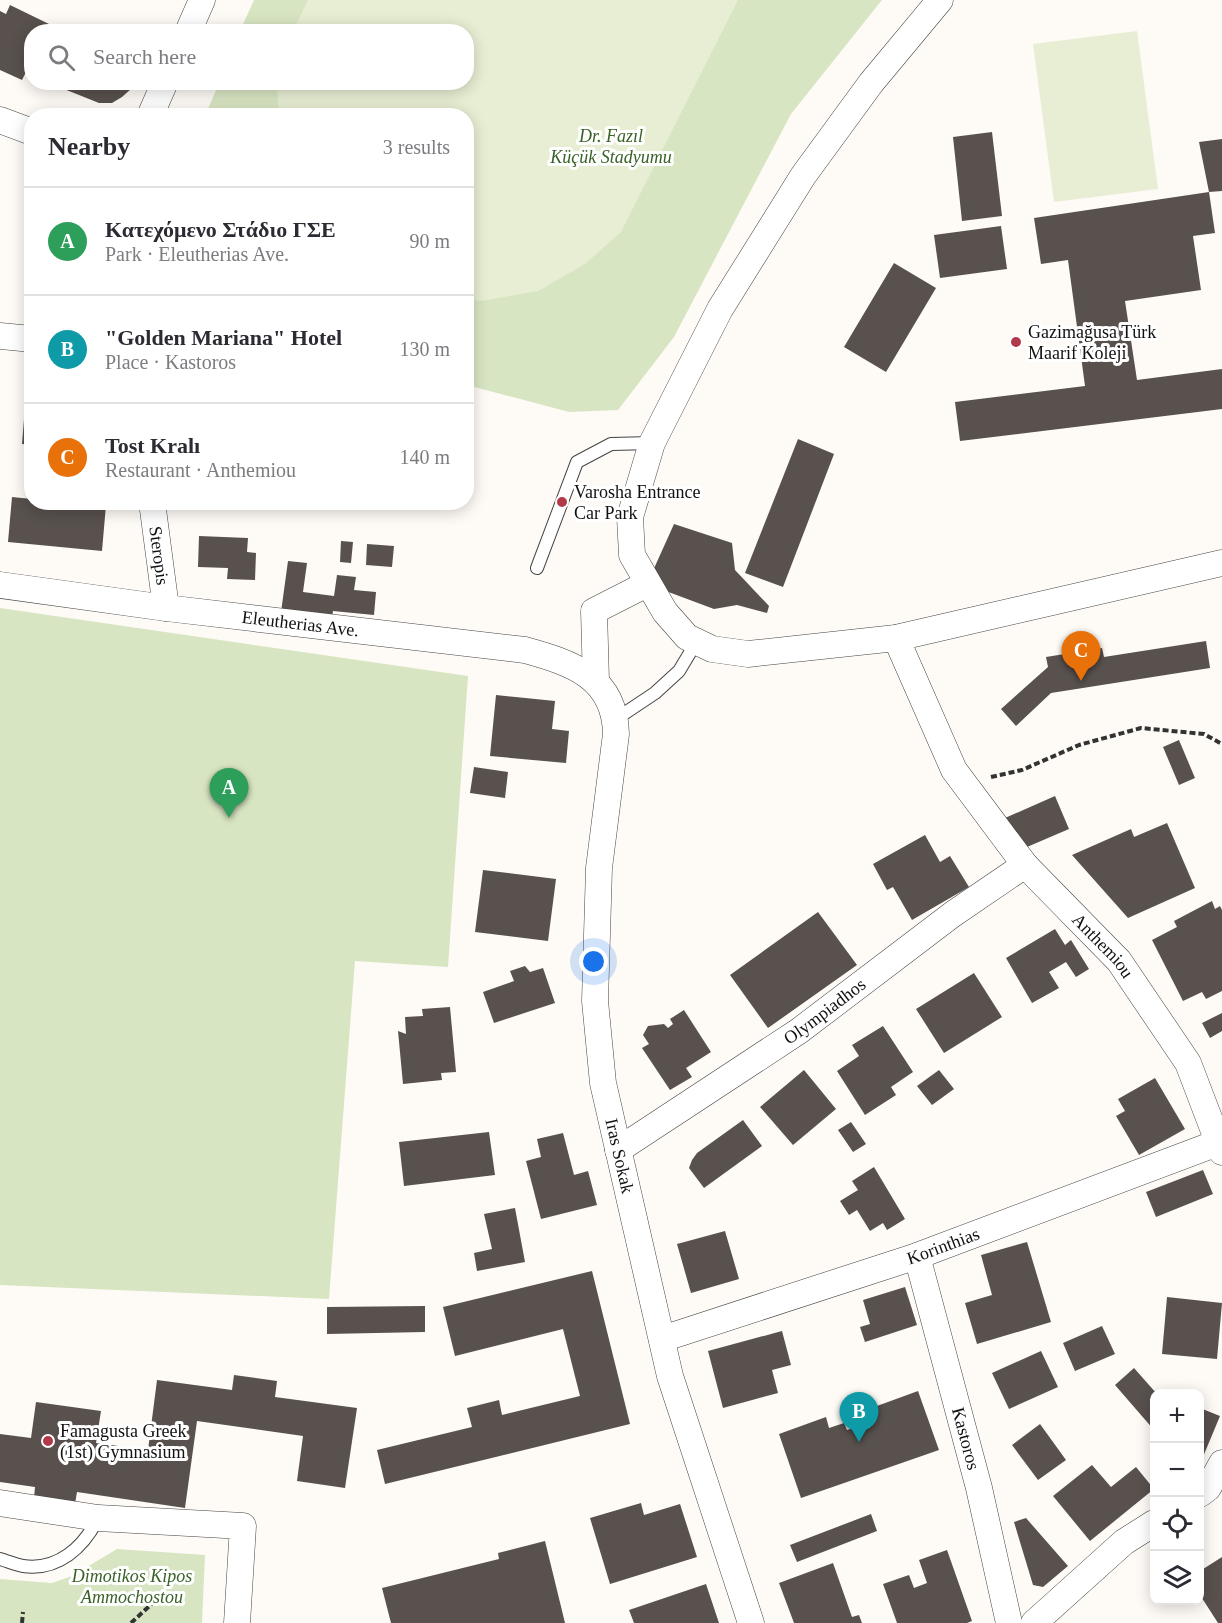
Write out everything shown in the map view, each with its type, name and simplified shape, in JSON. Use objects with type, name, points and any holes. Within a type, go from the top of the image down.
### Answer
[{"type":"street","points":[[192,24],[202,0]]},
{"type":"street","points":[[940,0],[871,84],[803,176],[720,309],[652,443],[630,517],[632,555],[665,612],[687,636],[712,649],[748,654],[896,638],[1221,565]]},
{"type":"street","points":[[154,108],[161,90]]},
{"type":"street","points":[[0,120],[24,129]]},
{"type":"street","points":[[0,336],[24,338]]},
{"type":"street","name":"Steropis","points":[[153,510],[166,608]]},
{"type":"street","points":[[596,681],[594,611],[647,584]]},
{"type":"street","name":"Eleutherias Ave.","points":[[0,585],[166,608],[525,650],[556,658],[596,681]]},
{"type":"street","name":"Anthemiou","points":[[896,638],[959,777],[1025,865],[1119,960],[1188,1063],[1221,1147]]},
{"type":"street","name":"Iras Sokak","points":[[596,681],[608,697],[616,719],[599,868],[595,1001],[603,1083],[670,1376],[751,1623]]},
{"type":"street","name":"Olympiadhos","points":[[618,1150],[799,1031],[953,914],[1025,865]]},
{"type":"street","name":"Korinthias","points":[[662,1339],[916,1257],[1221,1147]]},
{"type":"street","name":"Kastoros","points":[[916,1257],[979,1488],[1009,1623]]},
{"type":"street","points":[[1210,1493],[1222,1463]]},
{"type":"street","points":[[0,1503],[98,1518],[243,1526],[237,1623]]},
{"type":"street","points":[[1034,1623],[1124,1542],[1150,1525]]},
{"type":"lane","points":[[537,568],[578,462],[611,444],[652,443]]},
{"type":"lane","points":[[616,719],[655,693],[678,671],[697,641]]},
{"type":"lane","points":[[0,1559],[23,1566],[51,1565],[77,1549],[98,1518]]},
{"type":"path","points":[[959,777],[1022,770],[1078,745],[1141,728],[1204,734],[1222,744]]},
{"type":"path","points":[[131,1623],[156,1600]]},
{"type":"path","points":[[22,1623],[23,1612]]},
{"type":"green space","name":"Dr. Fazıl Küçük Stadyumu","points":[[254,0],[882,0],[791,114],[674,337],[618,410],[569,412],[474,387],[474,108],[208,108],[216,90],[474,90],[474,24],[243,24]]},
{"type":"green space","points":[[308,0],[738,0],[621,232],[585,264],[538,291],[481,301],[474,300],[474,108],[279,108],[277,90],[474,90],[474,24],[296,24]]},
{"type":"green space","points":[[1137,31],[1158,189],[1054,202],[1033,44]]},
{"type":"green space","points":[[0,608],[468,676],[448,967],[355,961],[329,1299],[0,1285]]},
{"type":"green space","name":"Dimotikos Kipos Ammochostou","points":[[117,1549],[205,1555],[202,1623],[0,1623],[0,1579],[52,1583],[72,1576]]},
{"type":"building","points":[[10,5],[49,24],[24,24],[24,76],[22,80],[0,70],[0,11],[6,14]]},
{"type":"building","points":[[66,90],[130,90],[112,103],[99,103]]},
{"type":"building","points":[[992,132],[1002,216],[962,221],[953,137]]},
{"type":"building","points":[[1222,139],[1222,191],[1209,192],[1199,142]]},
{"type":"building","points":[[1209,192],[1215,233],[1193,236],[1201,290],[1125,301],[1137,380],[1222,369],[1222,409],[960,441],[955,402],[1085,386],[1068,260],[1041,264],[1034,218]]},
{"type":"building","points":[[1001,226],[1007,269],[940,278],[934,235]]},
{"type":"building","points":[[894,263],[936,288],[886,372],[844,347]]},
{"type":"building","points":[[24,419],[24,444],[22,444]]},
{"type":"building","points":[[798,439],[834,454],[783,587],[745,573]]},
{"type":"building","points":[[12,497],[24,498],[24,510],[106,510],[102,551],[8,542]]},
{"type":"building","points":[[674,524],[732,543],[735,570],[769,606],[767,613],[737,605],[714,609],[647,584]]},
{"type":"building","points":[[199,536],[248,538],[247,552],[256,553],[255,580],[227,579],[228,568],[198,567]]},
{"type":"building","points":[[341,541],[353,542],[351,563],[340,562]]},
{"type":"building","points":[[367,544],[394,546],[392,567],[366,565]]},
{"type":"building","points":[[288,561],[307,563],[303,592],[334,596],[337,575],[356,577],[354,590],[376,592],[374,615],[333,611],[332,618],[281,612]]},
{"type":"building","points":[[1206,641],[1210,668],[1051,693],[1016,726],[1001,709],[1048,667],[1046,657],[1102,648],[1104,657]]},
{"type":"building","points":[[496,695],[555,701],[552,729],[569,731],[566,763],[490,756]]},
{"type":"building","points":[[1179,740],[1195,778],[1179,785],[1163,747]]},
{"type":"building","points":[[474,767],[508,772],[505,798],[470,793]]},
{"type":"building","points":[[1055,796],[1069,829],[1027,847],[1005,818]]},
{"type":"building","points":[[1167,823],[1195,888],[1128,918],[1072,855],[1131,829],[1134,837]]},
{"type":"building","points":[[925,835],[940,862],[950,856],[969,887],[912,920],[893,887],[887,890],[873,864]]},
{"type":"building","points":[[483,870],[556,879],[548,941],[475,932]]},
{"type":"building","points":[[1212,901],[1215,909],[1220,906],[1222,910],[1222,991],[1206,999],[1202,992],[1183,1001],[1152,940],[1177,927],[1174,921]]},
{"type":"building","points":[[818,912],[857,965],[768,1028],[730,975]]},
{"type":"building","points":[[1055,929],[1065,945],[1071,940],[1089,969],[1076,977],[1066,962],[1049,972],[1059,988],[1032,1003],[1006,958]]},
{"type":"building","points":[[525,966],[530,972],[543,968],[555,1003],[494,1023],[483,992],[514,981],[510,971]]},
{"type":"building","points":[[974,973],[1002,1017],[944,1053],[916,1009]]},
{"type":"building","points":[[450,1007],[456,1072],[441,1073],[442,1080],[403,1084],[398,1031],[406,1034],[405,1017],[423,1016],[422,1009]]},
{"type":"building","points":[[684,1010],[711,1052],[686,1068],[692,1077],[670,1090],[642,1048],[649,1044],[643,1035],[648,1026],[664,1024],[668,1028],[673,1024],[670,1019]]},
{"type":"building","points":[[1222,1013],[1222,1031],[1210,1038],[1202,1023]]},
{"type":"building","points":[[883,1026],[913,1072],[891,1087],[896,1095],[865,1115],[837,1071],[859,1056],[852,1045]]},
{"type":"building","points":[[804,1070],[836,1109],[793,1145],[760,1107]]},
{"type":"building","points":[[939,1070],[954,1089],[932,1105],[917,1086]]},
{"type":"building","points":[[1155,1078],[1185,1129],[1139,1155],[1116,1116],[1125,1111],[1118,1099]]},
{"type":"building","points":[[743,1120],[762,1146],[704,1188],[689,1168],[692,1160],[697,1153]]},
{"type":"building","points":[[851,1122],[866,1144],[853,1152],[838,1130]]},
{"type":"building","points":[[489,1132],[495,1175],[404,1186],[399,1142]]},
{"type":"building","points":[[563,1133],[574,1175],[588,1171],[597,1205],[541,1219],[526,1161],[541,1157],[537,1139]]},
{"type":"building","points":[[874,1167],[905,1219],[887,1230],[883,1223],[870,1231],[857,1210],[849,1215],[840,1201],[858,1190],[852,1181]]},
{"type":"building","points":[[1203,1170],[1213,1194],[1156,1217],[1146,1192]]},
{"type":"building","points":[[515,1208],[525,1262],[477,1271],[474,1253],[492,1249],[484,1214]]},
{"type":"building","points":[[725,1231],[739,1279],[691,1293],[677,1244]]},
{"type":"building","points":[[1027,1242],[1051,1322],[977,1344],[965,1303],[992,1295],[981,1255]]},
{"type":"building","points":[[592,1271],[630,1424],[385,1484],[377,1450],[472,1427],[467,1408],[499,1400],[502,1415],[580,1396],[563,1329],[455,1356],[443,1307]]},
{"type":"building","points":[[905,1287],[917,1325],[865,1342],[860,1327],[870,1324],[863,1300]]},
{"type":"building","points":[[1167,1297],[1222,1303],[1217,1359],[1162,1354]]},
{"type":"building","points":[[425,1306],[425,1332],[327,1334],[327,1307]]},
{"type":"building","points":[[1102,1326],[1115,1354],[1075,1371],[1063,1343]]},
{"type":"building","points":[[782,1331],[791,1365],[772,1370],[778,1393],[723,1408],[708,1351]]},
{"type":"building","points":[[1041,1351],[1058,1387],[1009,1409],[992,1373]]},
{"type":"building","points":[[1134,1368],[1153,1389],[1150,1389],[1150,1425],[1115,1385]]},
{"type":"building","name":"Famagusta Greek (1st) Gymnasium","points":[[234,1375],[277,1381],[275,1397],[357,1408],[345,1488],[297,1481],[303,1436],[197,1421],[185,1508],[77,1492],[75,1504],[34,1498],[35,1487],[0,1482],[0,1434],[31,1438],[36,1402],[101,1411],[96,1443],[148,1450],[157,1380],[232,1390]]},
{"type":"building","points":[[918,1391],[939,1450],[801,1498],[779,1434],[826,1417],[829,1428],[844,1423],[847,1430],[859,1426],[855,1414]]},
{"type":"building","points":[[1204,1410],[1220,1416],[1204,1454]]},
{"type":"building","points":[[1040,1424],[1066,1460],[1038,1480],[1012,1445]]},
{"type":"building","points":[[1092,1465],[1111,1487],[1136,1467],[1150,1484],[1150,1492],[1090,1541],[1053,1496]]},
{"type":"building","points":[[641,1503],[644,1515],[680,1504],[697,1557],[610,1584],[590,1518]]},
{"type":"building","points":[[871,1514],[877,1531],[797,1562],[790,1545]]},
{"type":"building","points":[[1026,1518],[1068,1566],[1043,1587],[1033,1585],[1014,1522]]},
{"type":"building","points":[[545,1541],[565,1623],[391,1623],[382,1588],[499,1559],[498,1553]]},
{"type":"building","points":[[947,1550],[972,1621],[967,1623],[897,1623],[883,1584],[909,1575],[914,1588],[927,1583],[919,1560]]},
{"type":"building","points":[[1222,1557],[1222,1623],[1218,1623],[1204,1601],[1204,1568]]},
{"type":"building","points":[[833,1563],[852,1617],[859,1615],[862,1623],[794,1623],[779,1583]]},
{"type":"building","points":[[706,1584],[719,1623],[634,1623],[629,1610]]},
{"type":"place","name":"Gazimağusa Türk Maarif Koleji","points":[[1016,342]]},
{"type":"place","name":"Varosha Entrance Car Park","points":[[562,502]]},
{"type":"place","name":"Tost Kralı","points":[[1081,681]]},
{"type":"place","name":"Κατεχόμενο Στάδιο ΓΣΕ","points":[[229,818]]},
{"type":"place","name":"Famagusta Greek (1st) Gymnasium","points":[[48,1441]]},
{"type":"place","name":"\"Golden Mariana\" Hotel","points":[[859,1442]]}]
